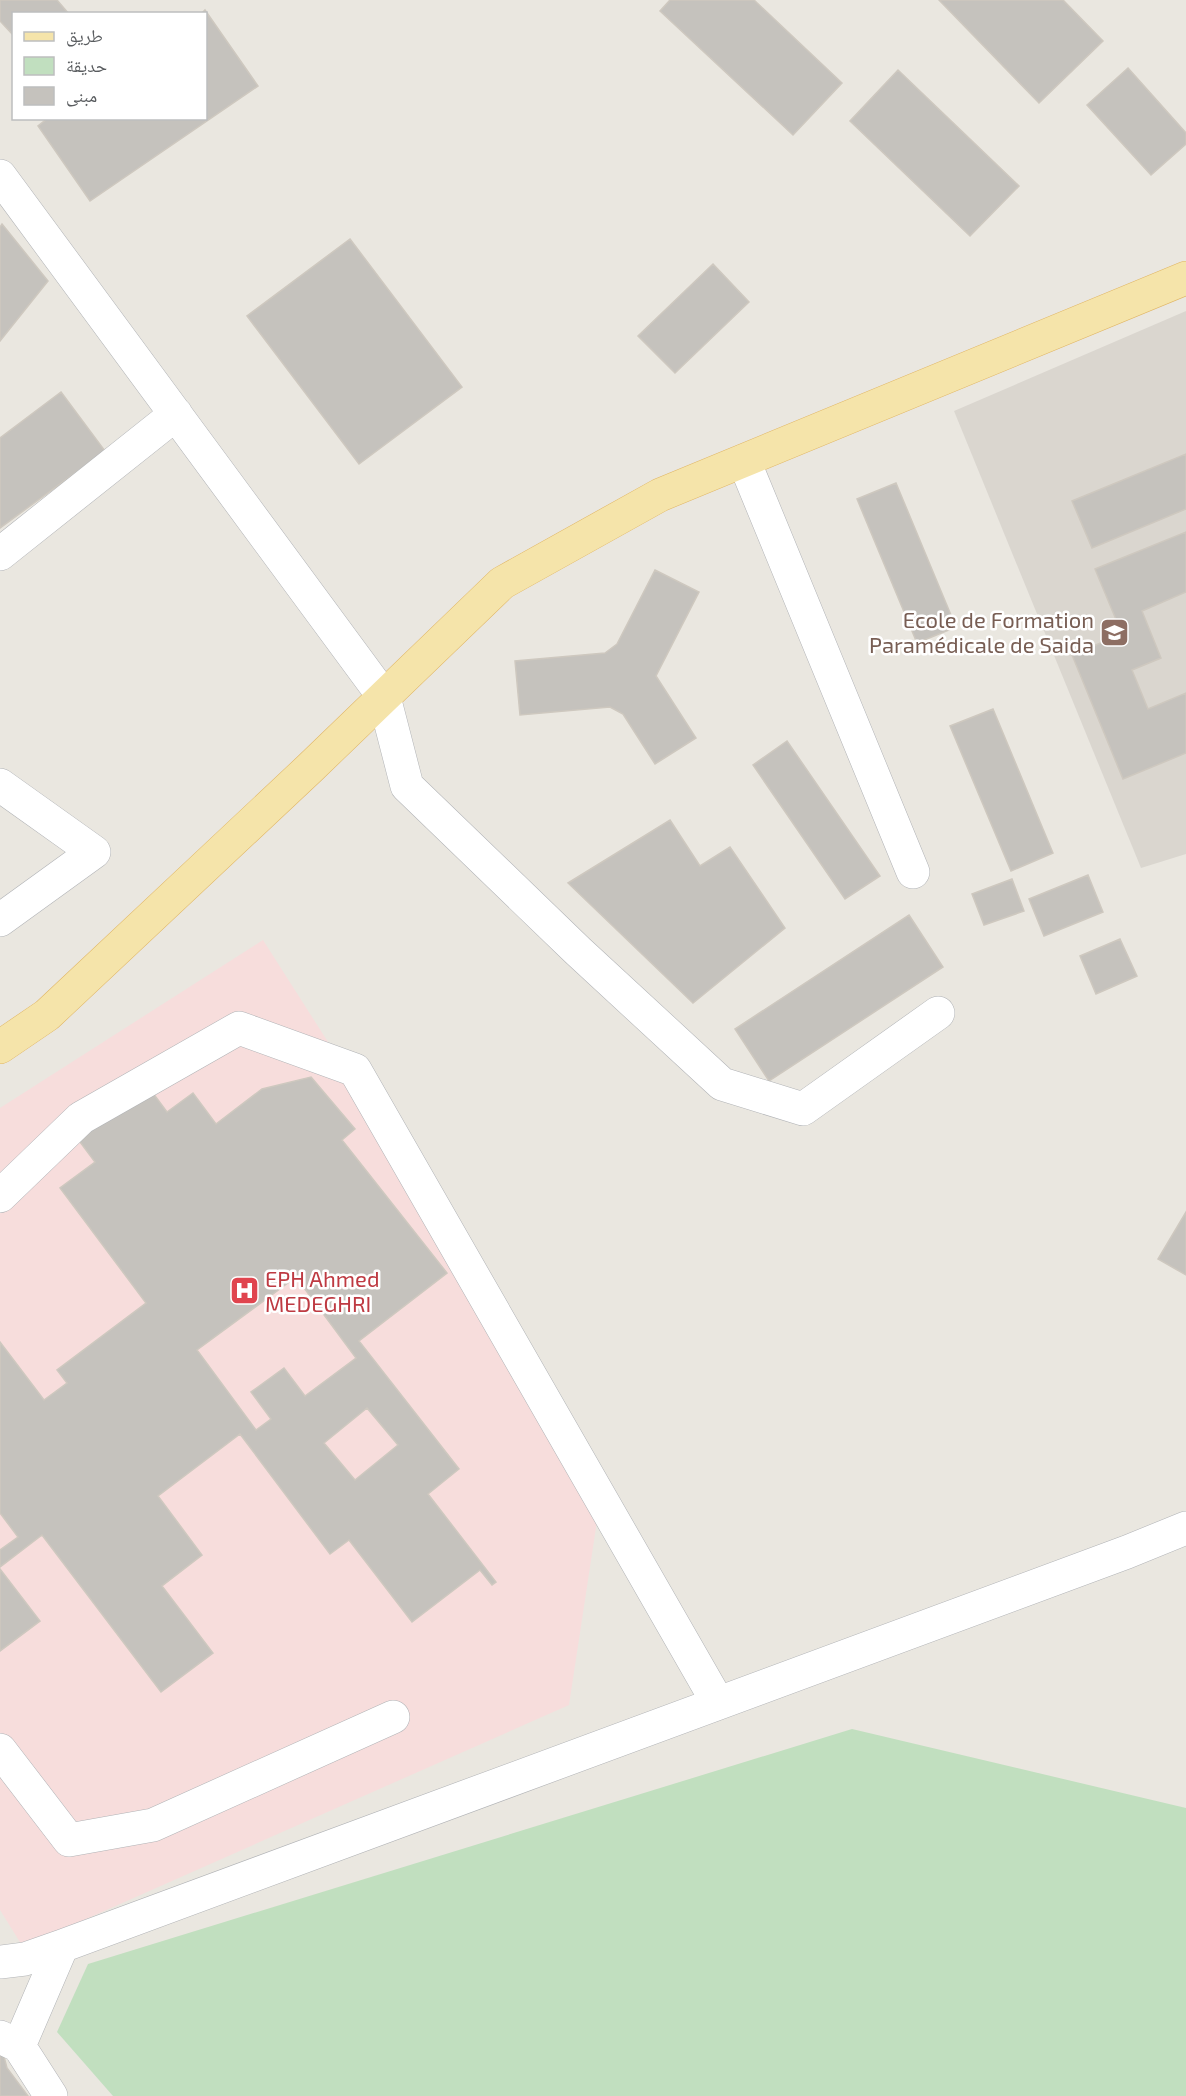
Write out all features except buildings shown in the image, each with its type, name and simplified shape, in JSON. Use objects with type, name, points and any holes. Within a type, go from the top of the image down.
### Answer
[{"type":"main road","points":[[0,1047],[47,1016],[502,583],[660,495],[1186,278]]},
{"type":"street","points":[[0,176],[384,697],[407,786],[578,951],[722,1084],[803,1109],[938,1014]]},
{"type":"street","points":[[0,554],[176,414]]},
{"type":"street","points":[[744,461],[913,872]]},
{"type":"street","points":[[0,785],[94,852],[0,920]]},
{"type":"street","points":[[0,1196],[81,1118],[239,1028],[355,1070],[718,1703]]},
{"type":"street","points":[[0,1962],[25,1959],[62,1946],[1186,1528]]},
{"type":"street","points":[[0,1750],[69,1840],[153,1825],[393,1717]]},
{"type":"street","points":[[51,2096],[9,2042],[62,1946]]},
{"type":"shaded area","name":"Ecole de Formation Paramédicale de Saida","points":[[1186,311],[1186,854],[1141,868],[954,411]]},
{"type":"shaded area","name":"EPH Ahmed MEDEGHRI","points":[[263,940],[604,1475],[569,1705],[23,1947],[0,1910],[0,1108]]},
{"type":"green space","points":[[852,1729],[1186,1808],[1186,2096],[113,2096],[57,2032],[88,1964]]},
{"type":"place","name":"Ecole de Formation Paramédicale de Saida","points":[[1115,632]]},
{"type":"place","name":"EPH Ahmed MEDEGHRI","points":[[244,1291]]}]
